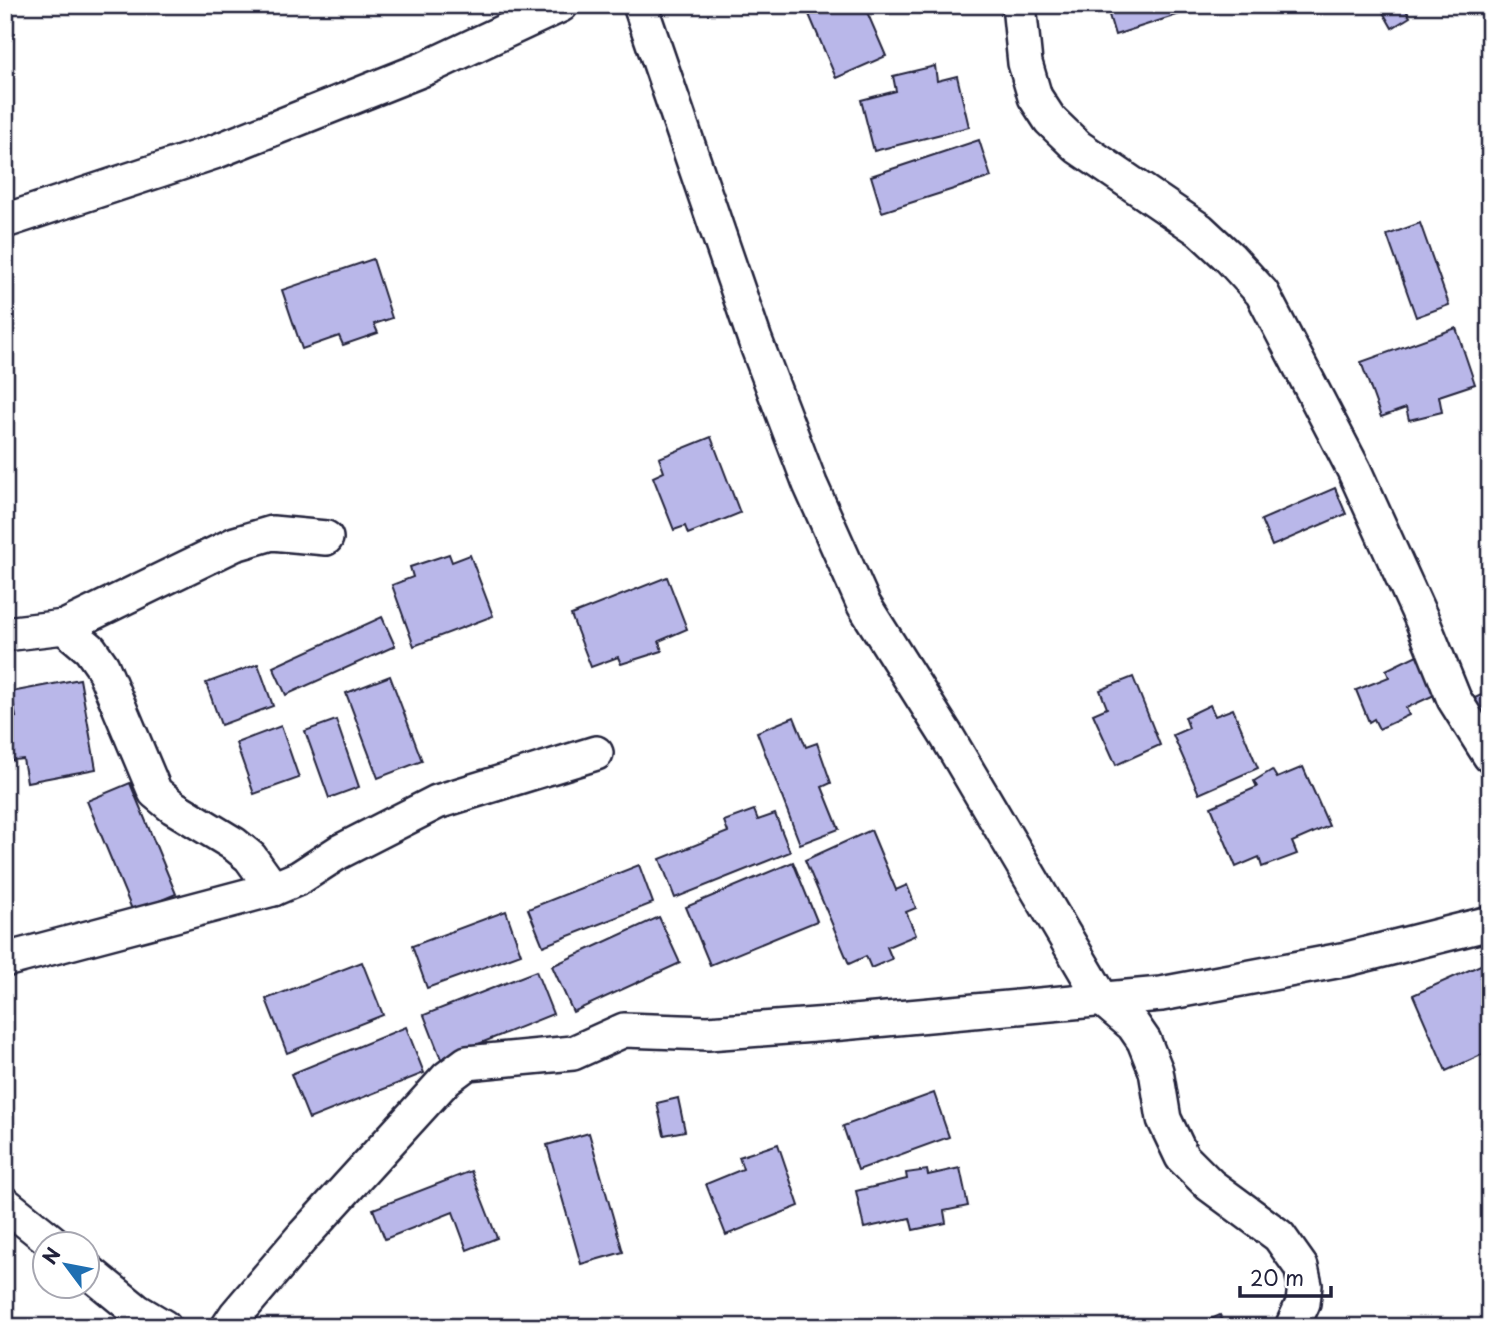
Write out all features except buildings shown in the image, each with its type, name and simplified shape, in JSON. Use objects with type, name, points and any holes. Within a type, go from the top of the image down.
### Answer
[{"type":"street","points":[[5,221],[229,146],[426,68],[561,5]]},
{"type":"street","points":[[640,5],[755,340],[810,484],[864,605],[948,738],[1102,999],[1133,1024],[1144,1041],[1156,1072],[1164,1119],[1182,1157],[1210,1185],[1279,1236],[1301,1267],[1303,1303],[1292,1327]]},
{"type":"street","points":[[1019,5],[1025,63],[1035,97],[1049,120],[1078,147],[1200,230],[1262,293],[1354,470],[1422,620],[1454,699],[1490,756]]},
{"type":"street","points":[[5,634],[64,627],[235,544],[272,533],[326,538]]},
{"type":"street","points":[[64,627],[90,649],[102,666],[155,792],[173,807],[234,844],[250,858],[273,889]]},
{"type":"street","points":[[5,960],[273,889],[299,877],[338,852],[438,802],[596,753]]},
{"type":"street","points":[[228,1327],[304,1235],[447,1078],[467,1063],[572,1053],[624,1030],[708,1033],[1161,994],[1347,959],[1490,923]]},
{"type":"street","points":[[5,1204],[38,1230]]},
{"type":"street","points":[[102,1282],[137,1311],[164,1327]]}]
